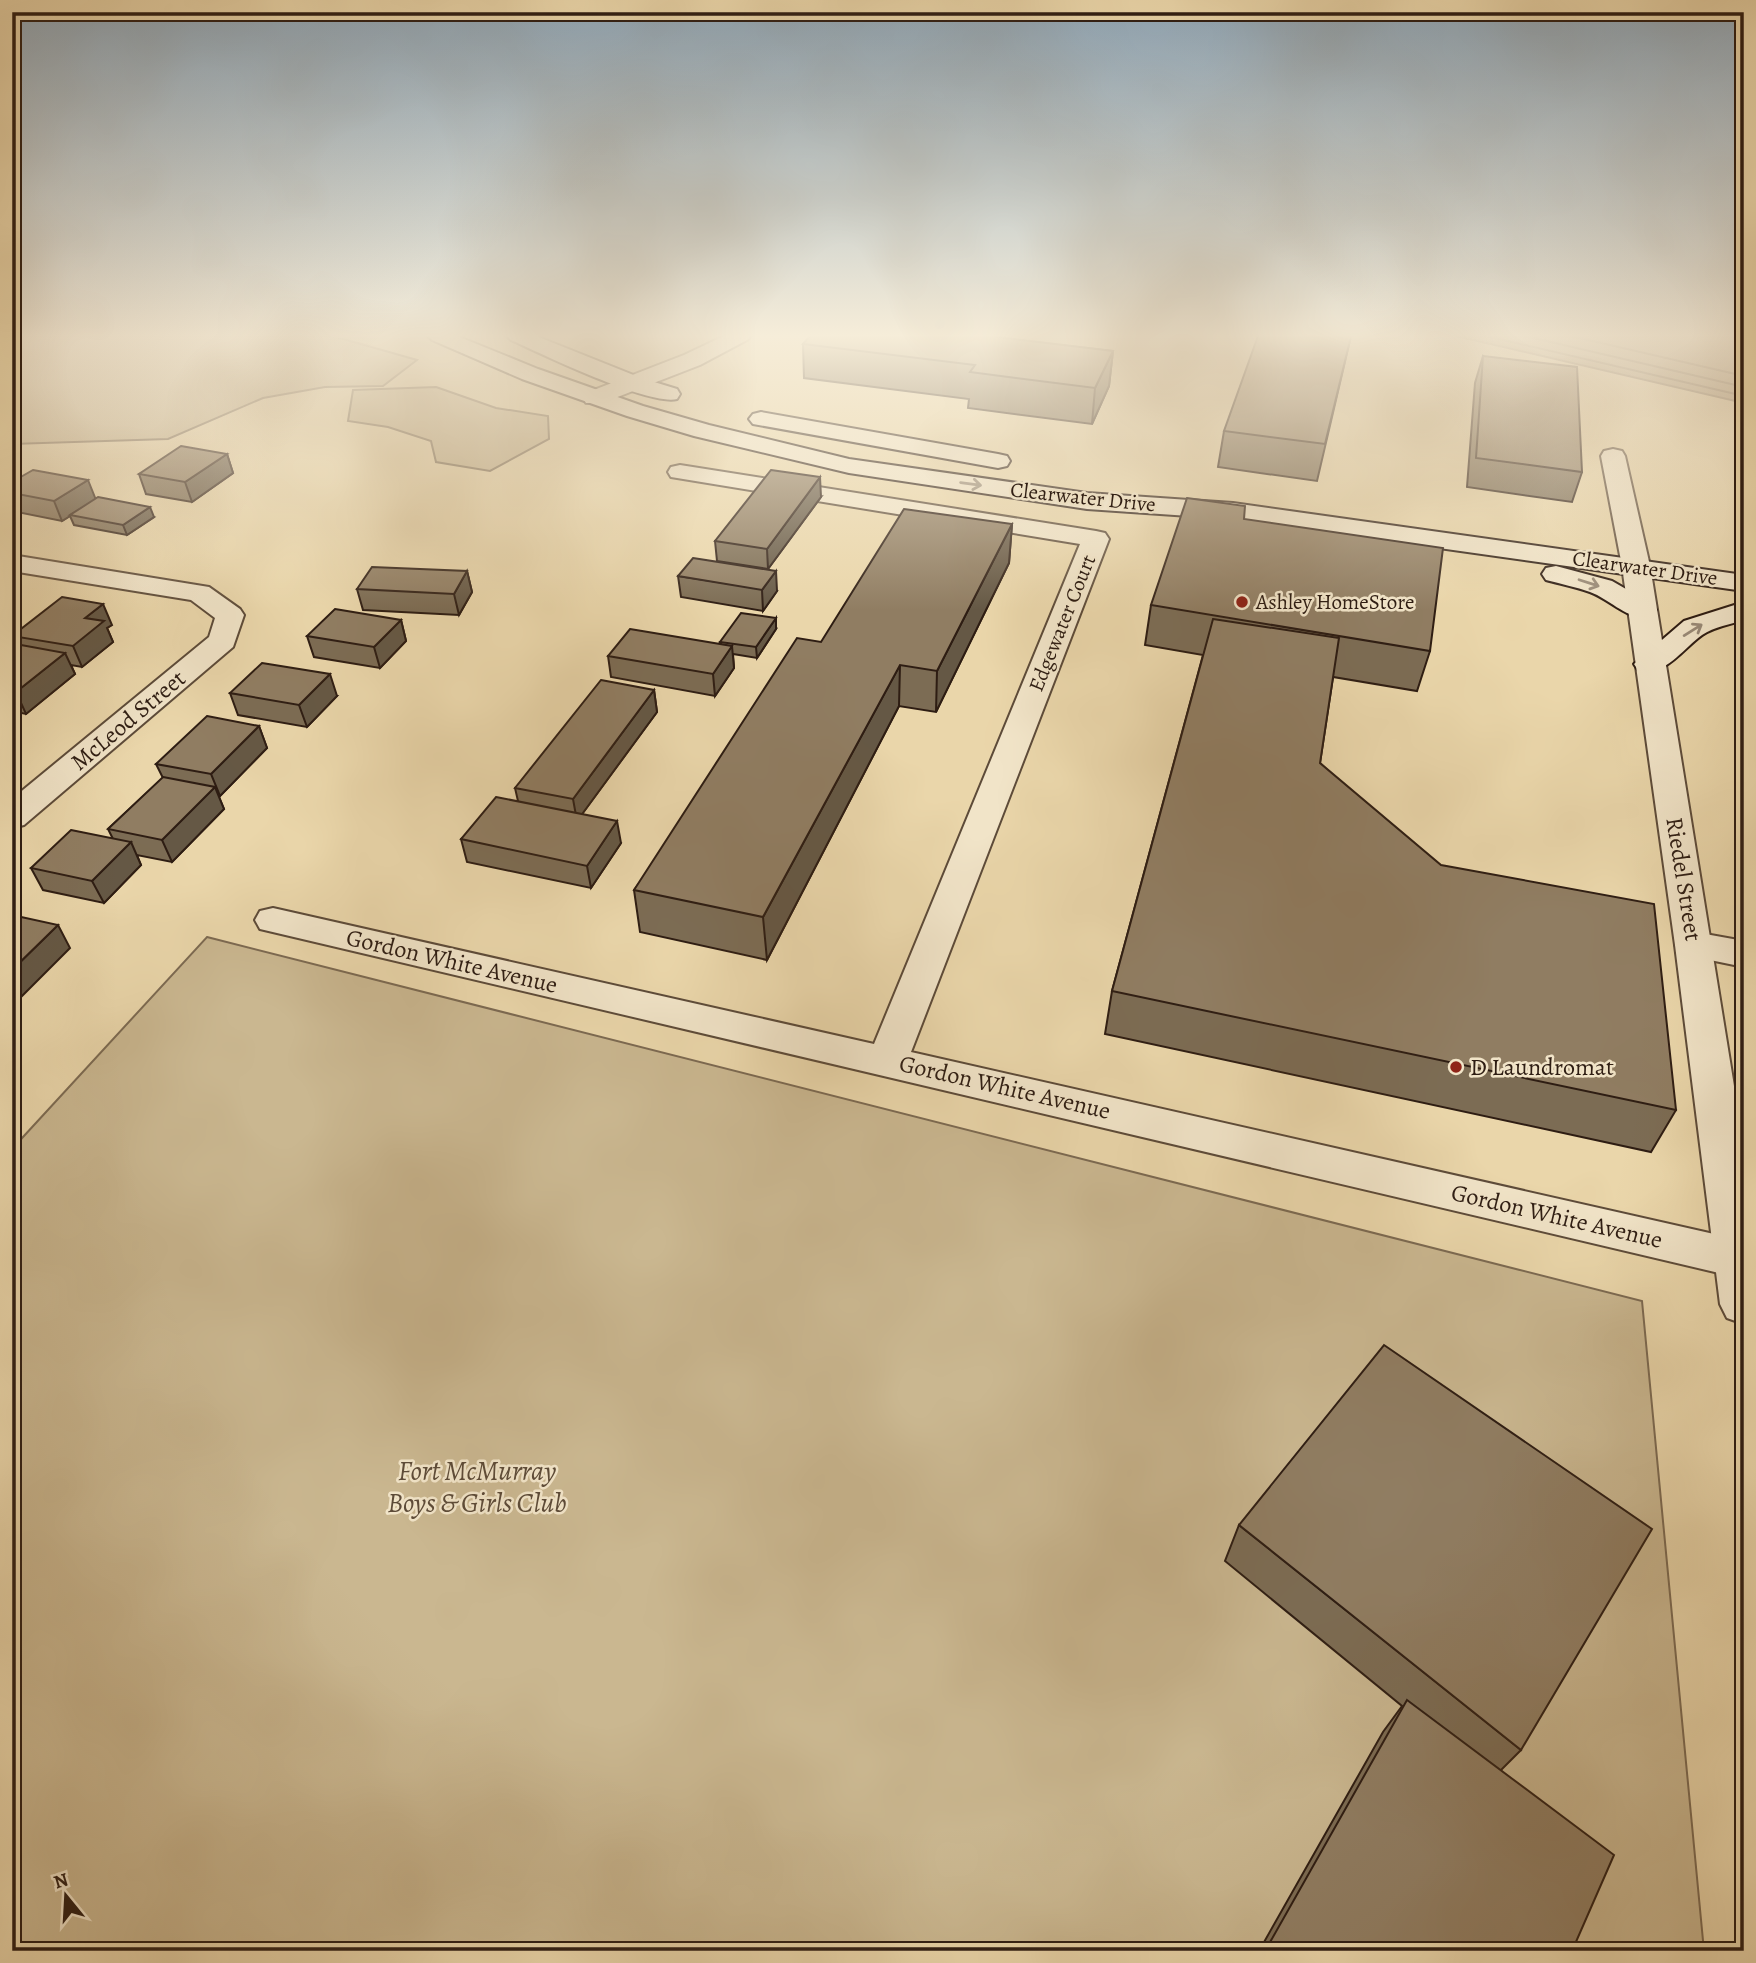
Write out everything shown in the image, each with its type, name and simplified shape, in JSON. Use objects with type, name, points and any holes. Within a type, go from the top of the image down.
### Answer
[{"type":"street","name":"Clearwater Drive","points":[[691,428],[849,466],[1087,501],[1233,511],[1633,557],[1744,564]]},
{"type":"street","name":"Clearwater Drive","points":[[810,428],[1016,464]]},
{"type":"street","name":"Riedel Street","points":[[1613,456],[1642,610],[1694,945],[1744,1304]]},
{"type":"street","name":"Edgewater Court","points":[[680,472],[1096,539],[888,1060]]},
{"type":"street","name":"Clearwater Drive","points":[[1135,481],[1633,557],[1744,583]]},
{"type":"street","points":[[1087,501],[1158,516],[1568,576],[1602,587],[1642,610]]},
{"type":"street","name":"McLeod Street","points":[[12,563],[199,593],[230,615],[223,641],[12,817]]},
{"type":"street","points":[[1649,664],[1694,627],[1744,610]]},
{"type":"street","name":"Gordon White Avenue","points":[[273,920],[1736,1258]]},
{"type":"street","points":[[1694,945],[1744,954]]},
{"type":"green space","points":[[12,428],[194,428],[168,439],[12,444]]},
{"type":"green space","points":[[390,428],[549,428],[549,439],[490,471],[436,462],[431,441]]},
{"type":"green space","name":"Fort McMurray Boys & Girls Club","points":[[207,937],[1642,1301],[1704,1951],[30,1951],[12,1942],[12,1149]]},
{"type":"building","points":[[1225,428],[1329,428],[1325,444],[1224,431]]},
{"type":"building","points":[[1478,428],[1580,428],[1582,472],[1476,458]]},
{"type":"building","points":[[181,446],[227,454],[185,482],[139,474]]},
{"type":"building","points":[[33,470],[88,480],[54,501],[12,493],[12,482]]},
{"type":"building","points":[[771,470],[820,477],[767,549],[715,541]]},
{"type":"building","points":[[98,497],[150,507],[123,525],[70,515]]},
{"type":"building","points":[[1187,498],[1245,506],[1244,519],[1443,548],[1430,651],[1151,605]]},
{"type":"building","points":[[904,509],[1012,524],[937,671],[900,665],[763,917],[634,890],[797,638],[821,642]]},
{"type":"building","points":[[693,558],[776,571],[762,590],[678,576]]},
{"type":"building","points":[[372,567],[467,571],[454,594],[357,589]]},
{"type":"building","points":[[62,597],[103,604],[85,618],[104,621],[73,646],[12,636]]},
{"type":"building","points":[[335,609],[401,620],[374,647],[307,636]]},
{"type":"building","points":[[741,613],[776,618],[756,647],[720,642]]},
{"type":"building","points":[[1213,619],[1339,638],[1320,763],[1441,865],[1654,904],[1676,1110],[1112,991]]},
{"type":"building","points":[[630,629],[732,646],[713,674],[608,656]]},
{"type":"building","points":[[21,645],[65,653],[16,692],[12,691],[12,651]]},
{"type":"building","points":[[262,663],[330,674],[299,705],[230,693]]},
{"type":"building","points":[[601,680],[654,690],[573,799],[515,788]]},
{"type":"building","points":[[207,716],[259,726],[211,774],[156,764]]},
{"type":"building","points":[[163,777],[215,787],[162,840],[108,829]]},
{"type":"building","points":[[496,797],[617,821],[587,866],[461,839]]},
{"type":"building","points":[[71,830],[131,842],[92,881],[31,868]]},
{"type":"building","points":[[12,915],[58,925],[12,970]]},
{"type":"building","points":[[1384,1345],[1652,1529],[1521,1750],[1239,1525]]},
{"type":"building","points":[[1407,1700],[1614,1855],[1572,1951],[1265,1951]]},
{"type":"place","name":"Ashley HomeStore","points":[[1242,602]]},
{"type":"place","name":"D Laundromat","points":[[1456,1067]]}]
